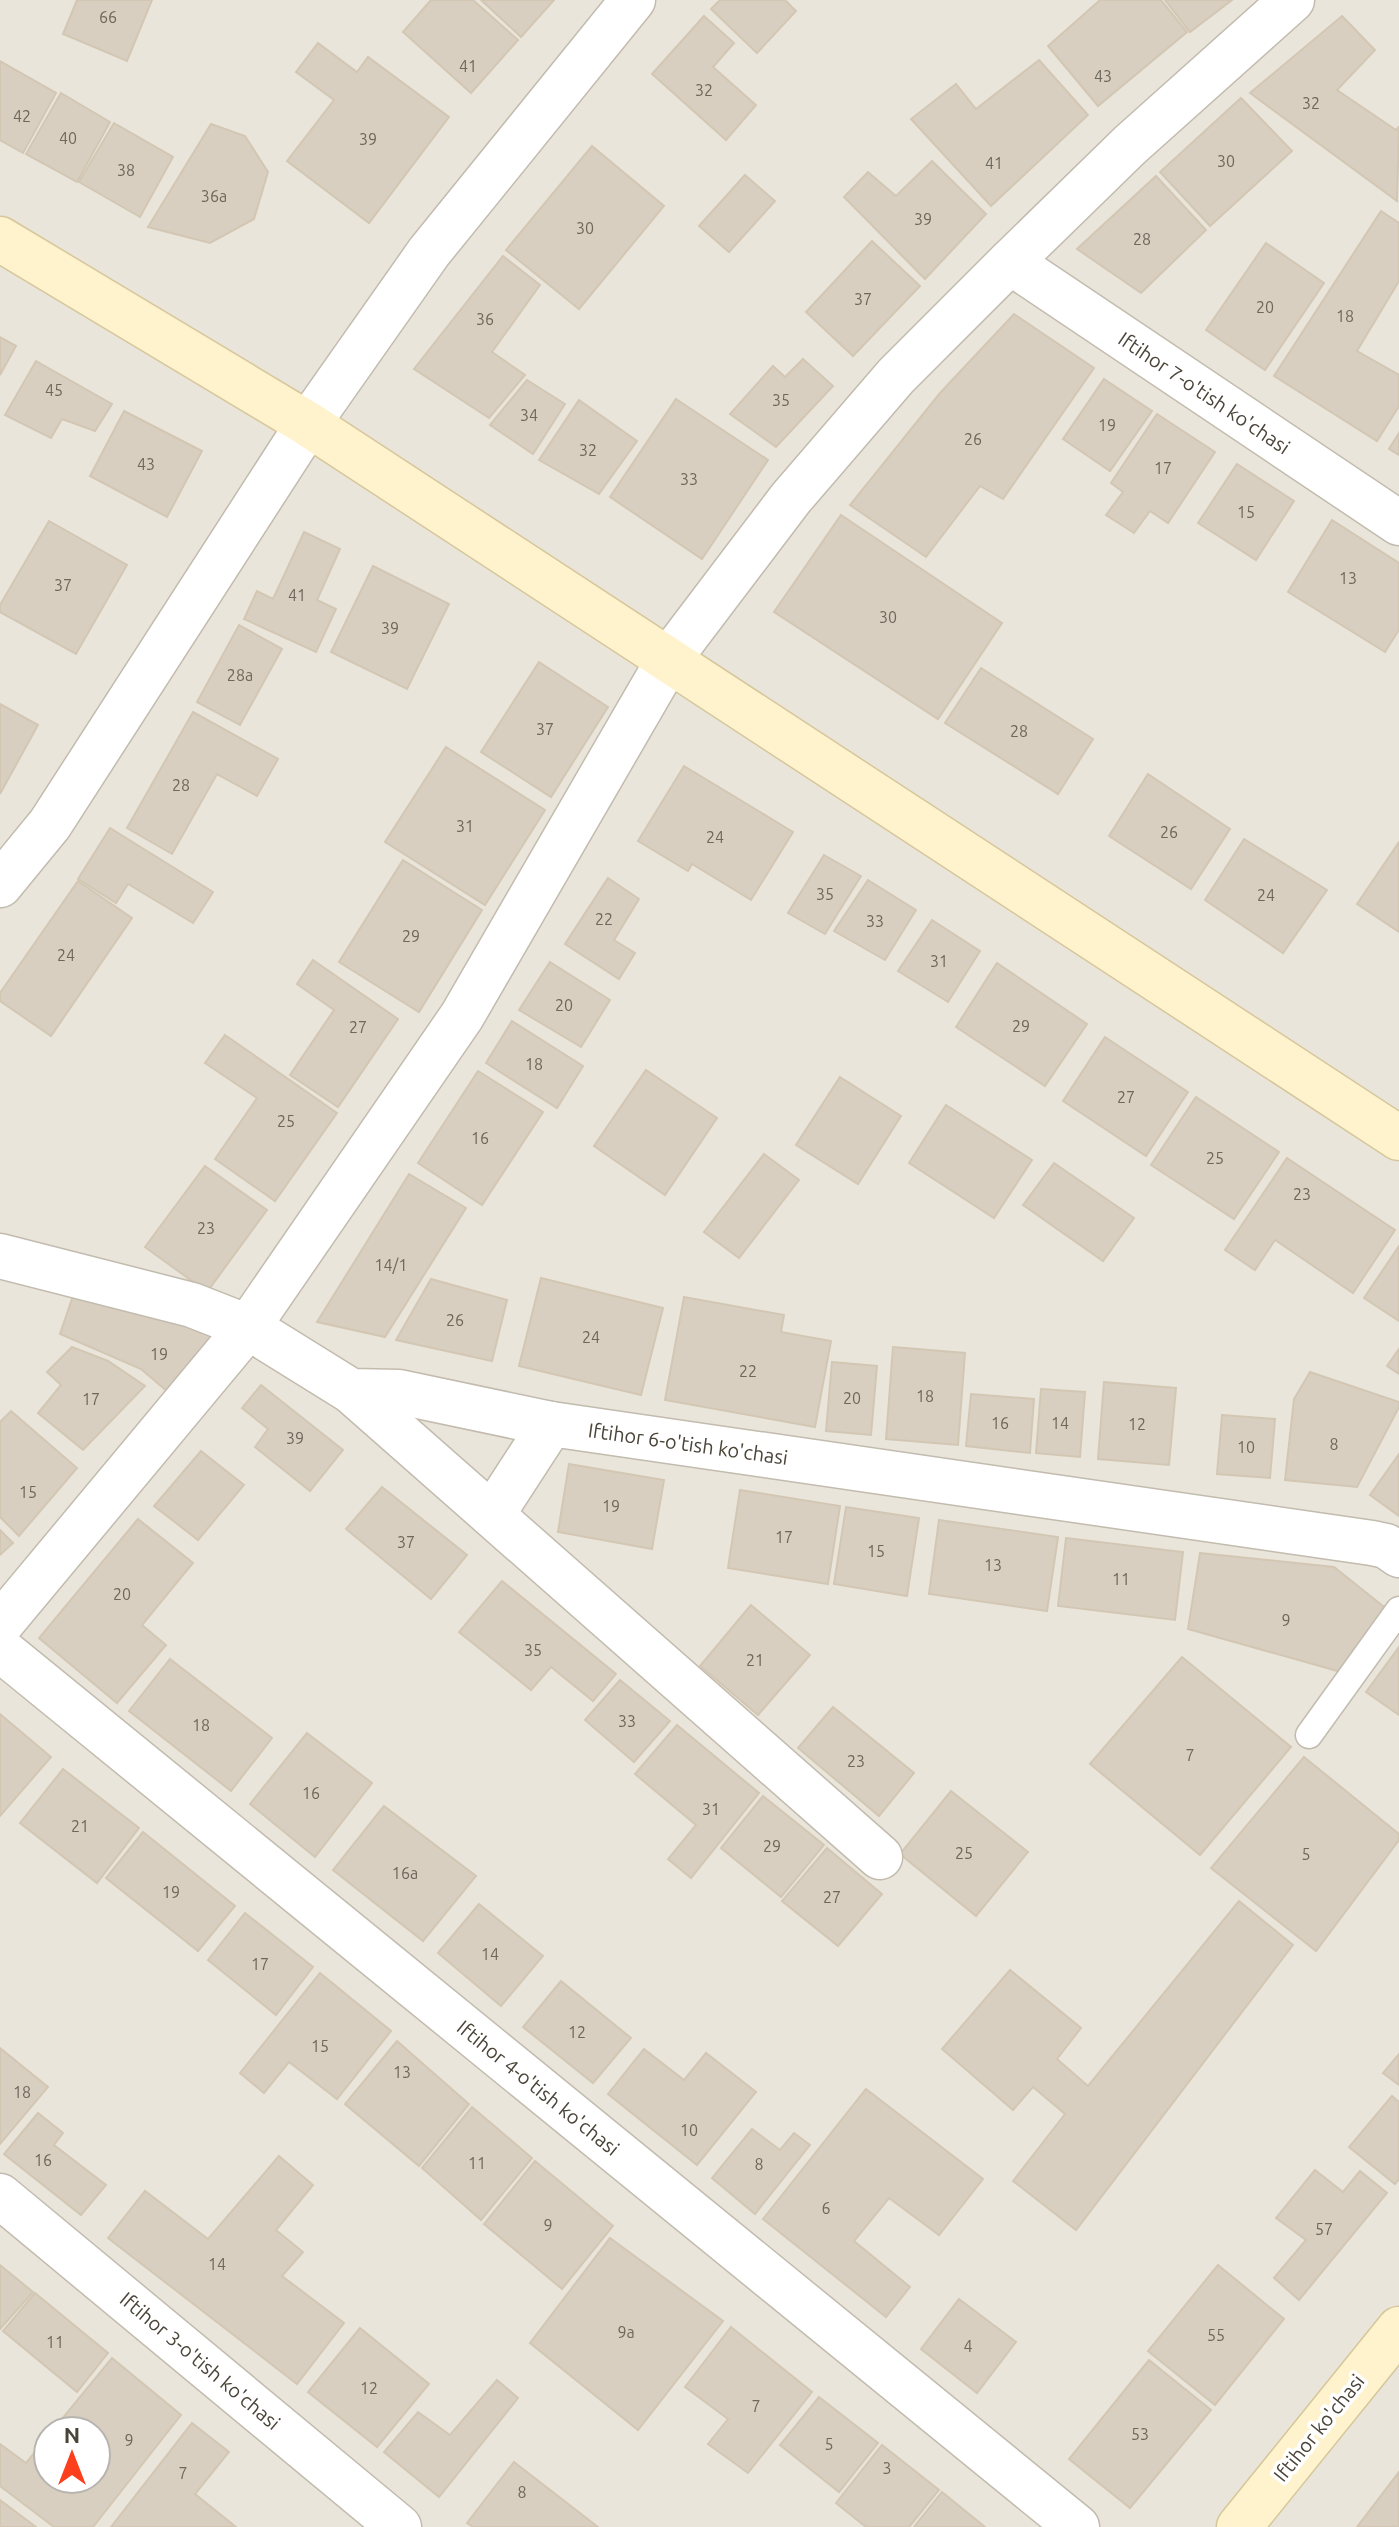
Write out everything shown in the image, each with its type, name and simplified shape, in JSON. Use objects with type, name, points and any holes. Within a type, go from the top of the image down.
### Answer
[{"type":"street","points":[[0,885],[50,824],[308,424],[429,252],[633,0]]},
{"type":"street","points":[[0,1625],[248,1327],[462,1016],[669,659],[791,498],[896,376],[1010,262],[1130,145],[1292,0]]},
{"type":"street","points":[[0,239],[308,424],[1399,1138]]},
{"type":"street","name":"Iftihor 7-o'tish ko'chasi","points":[[1010,262],[1399,523]]},
{"type":"street","points":[[0,1256],[192,1305],[248,1327],[351,1391],[880,1857]]},
{"type":"street","name":"Iftihor 6-o'tish ko'chasi","points":[[351,1391],[399,1392],[551,1424],[1372,1543],[1386,1546],[1399,1555]]},
{"type":"street","points":[[492,1515],[551,1424]]},
{"type":"street","name":"Iftihor 4-o'tish ko'chasi","points":[[0,1649],[1077,2527]]},
{"type":"street","name":"Iftihor 3-o'tish ko'chasi","points":[[0,2196],[399,2527]]},
{"type":"street","name":"Iftihor ko'chasi","points":[[1239,2527],[1399,2329]]},
{"type":"lane","points":[[1309,1735],[1399,1610]]},
{"type":"shaded area","points":[[0,0],[1399,0],[1399,2527],[0,2527]]},
{"type":"building","points":[[77,0],[152,0],[127,61],[63,34]]},
{"type":"building","points":[[431,0],[473,0],[518,40],[471,93],[403,32]]},
{"type":"building","points":[[481,0],[554,0],[521,37]]},
{"type":"building","points":[[720,0],[785,0],[796,11],[757,53],[711,9]]},
{"type":"building","points":[[1100,0],[1161,0],[1187,32],[1098,106],[1048,46]]},
{"type":"building","points":[[1165,0],[1232,0],[1190,32]]},
{"type":"building","points":[[704,16],[734,43],[713,67],[756,105],[726,140],[652,74]]},
{"type":"building","points":[[1342,16],[1375,50],[1337,90],[1396,130],[1399,127],[1397,201],[1250,93]]},
{"type":"building","points":[[318,43],[357,72],[368,57],[449,117],[369,223],[287,161],[334,100],[296,72]]},
{"type":"building","points":[[1039,60],[1088,115],[991,206],[911,119],[956,84],[976,109]]},
{"type":"building","points":[[0,61],[56,93],[23,153],[0,140]]},
{"type":"building","points":[[61,93],[110,122],[77,182],[26,154]]},
{"type":"building","points":[[1241,98],[1292,151],[1210,226],[1160,172]]},
{"type":"building","points":[[114,123],[173,157],[140,217],[79,182]]},
{"type":"building","points":[[211,124],[245,136],[268,172],[254,219],[210,243],[148,227]]},
{"type":"building","points":[[592,146],[664,206],[579,309],[506,250]]},
{"type":"building","points":[[932,161],[986,214],[925,279],[844,197],[868,172],[896,196]]},
{"type":"building","points":[[745,175],[775,201],[729,252],[699,226]]},
{"type":"building","points":[[1156,176],[1206,230],[1141,293],[1077,249]]},
{"type":"building","points":[[1381,211],[1399,223],[1399,281],[1357,351],[1399,375],[1399,406],[1377,441],[1274,376]]},
{"type":"building","points":[[872,241],[920,286],[853,356],[806,312]]},
{"type":"building","points":[[1266,243],[1324,283],[1265,370],[1206,330]]},
{"type":"building","points":[[503,256],[540,285],[492,352],[525,375],[489,418],[414,369]]},
{"type":"building","points":[[1014,314],[1094,368],[1003,499],[980,486],[926,557],[850,505],[940,393]]},
{"type":"building","points":[[0,337],[16,346],[0,375]]},
{"type":"building","points":[[803,359],[833,386],[776,447],[730,414],[773,366],[785,377]]},
{"type":"building","points":[[36,361],[112,404],[95,431],[62,419],[51,438],[5,415]]},
{"type":"building","points":[[1104,379],[1152,411],[1110,471],[1063,439]]},
{"type":"building","points":[[527,380],[565,404],[533,454],[490,425]]},
{"type":"building","points":[[676,399],[768,460],[702,559],[610,497]]},
{"type":"building","points":[[579,400],[637,441],[599,494],[539,460]]},
{"type":"building","points":[[124,411],[202,451],[167,517],[90,476]]},
{"type":"building","points":[[1157,414],[1215,452],[1168,523],[1150,511],[1134,533],[1106,515],[1123,492],[1111,483]]},
{"type":"building","points":[[1399,433],[1399,455],[1389,449]]},
{"type":"building","points":[[1237,464],[1294,501],[1256,560],[1198,523]]},
{"type":"building","points":[[841,515],[1002,623],[938,719],[774,612]]},
{"type":"building","points":[[1332,520],[1399,563],[1399,630],[1385,652],[1288,592]]},
{"type":"building","points":[[49,521],[127,565],[76,654],[0,612],[0,605]]},
{"type":"building","points":[[304,532],[340,549],[317,600],[336,609],[316,652],[244,619],[257,591],[273,599]]},
{"type":"building","points":[[373,566],[449,604],[407,689],[331,652]]},
{"type":"building","points":[[239,625],[282,649],[240,725],[197,702]]},
{"type":"building","points":[[539,662],[608,707],[551,797],[481,752]]},
{"type":"building","points":[[981,668],[1093,739],[1058,794],[945,723]]},
{"type":"building","points":[[0,704],[38,725],[0,794]]},
{"type":"building","points":[[193,712],[278,759],[257,796],[217,774],[172,854],[127,828]]},
{"type":"building","points":[[446,747],[545,810],[485,905],[385,842]]},
{"type":"building","points":[[684,766],[793,832],[751,900],[692,864],[688,871],[638,841]]},
{"type":"building","points":[[1148,774],[1230,829],[1191,889],[1109,836]]},
{"type":"building","points":[[110,828],[213,892],[193,923],[128,884],[116,903],[78,879]]},
{"type":"building","points":[[1244,839],[1327,890],[1283,953],[1205,900]]},
{"type":"building","points":[[1399,842],[1399,932],[1357,904]]},
{"type":"building","points":[[824,855],[861,876],[825,934],[788,913]]},
{"type":"building","points":[[403,860],[482,910],[419,1012],[339,962]]},
{"type":"building","points":[[608,878],[639,899],[614,940],[635,953],[619,979],[565,944]]},
{"type":"building","points":[[868,880],[916,910],[885,960],[834,931]]},
{"type":"building","points":[[78,881],[132,918],[51,1036],[0,1001],[0,993]]},
{"type":"building","points":[[932,920],[980,951],[948,1002],[898,971]]},
{"type":"building","points":[[313,960],[398,1019],[338,1107],[290,1075],[334,1010],[297,984]]},
{"type":"building","points":[[550,962],[610,1000],[581,1047],[519,1010]]},
{"type":"building","points":[[997,963],[1087,1024],[1045,1086],[956,1027]]},
{"type":"building","points":[[512,1021],[583,1066],[557,1108],[486,1063]]},
{"type":"building","points":[[225,1035],[337,1113],[275,1201],[215,1159],[257,1098],[205,1063]]},
{"type":"building","points":[[1105,1037],[1188,1092],[1146,1156],[1063,1101]]},
{"type":"building","points":[[646,1070],[717,1118],[665,1195],[594,1146]]},
{"type":"building","points":[[478,1071],[543,1112],[482,1205],[418,1163]]},
{"type":"building","points":[[840,1077],[901,1116],[858,1184],[796,1145]]},
{"type":"building","points":[[1196,1097],[1279,1152],[1234,1219],[1151,1165]]},
{"type":"building","points":[[946,1105],[1032,1160],[994,1218],[909,1163]]},
{"type":"building","points":[[764,1154],[799,1180],[739,1258],[704,1232]]},
{"type":"building","points":[[1287,1158],[1395,1230],[1353,1293],[1275,1240],[1255,1270],[1225,1250]]},
{"type":"building","points":[[1054,1163],[1134,1218],[1103,1261],[1023,1205]]},
{"type":"building","points":[[205,1166],[267,1210],[207,1292],[145,1247]]},
{"type":"building","points":[[409,1174],[466,1208],[385,1337],[317,1322]]},
{"type":"building","points":[[1399,1246],[1399,1321],[1364,1298]]},
{"type":"building","points":[[541,1278],[663,1308],[641,1395],[519,1366]]},
{"type":"building","points":[[431,1279],[507,1300],[492,1361],[396,1340]]},
{"type":"building","points":[[74,1293],[143,1307],[224,1340],[175,1398],[141,1369],[60,1334]]},
{"type":"building","points":[[684,1297],[784,1315],[781,1332],[831,1341],[815,1427],[665,1400]]},
{"type":"building","points":[[72,1347],[108,1361],[145,1386],[83,1450],[38,1413],[61,1385],[47,1372]]},
{"type":"building","points":[[893,1347],[965,1353],[958,1445],[886,1439]]},
{"type":"building","points":[[1399,1349],[1399,1374],[1387,1366]]},
{"type":"building","points":[[832,1362],[877,1366],[871,1435],[826,1431]]},
{"type":"building","points":[[1310,1372],[1399,1402],[1357,1487],[1285,1480],[1294,1399]]},
{"type":"building","points":[[1104,1382],[1176,1388],[1169,1465],[1098,1459]]},
{"type":"building","points":[[261,1385],[343,1450],[310,1491],[255,1447],[268,1429],[242,1408]]},
{"type":"building","points":[[1041,1389],[1085,1392],[1080,1457],[1036,1453]]},
{"type":"building","points":[[971,1394],[1034,1399],[1030,1453],[966,1446]]},
{"type":"building","points":[[11,1411],[77,1468],[19,1536],[0,1517],[0,1422]]},
{"type":"building","points":[[1222,1415],[1275,1419],[1270,1478],[1217,1474]]},
{"type":"building","points":[[201,1451],[244,1485],[198,1540],[154,1506]]},
{"type":"building","points":[[1399,1454],[1399,1516],[1370,1495]]},
{"type":"building","points":[[569,1464],[664,1480],[652,1549],[558,1532]]},
{"type":"building","points":[[382,1487],[467,1555],[431,1599],[346,1529]]},
{"type":"building","points":[[740,1490],[840,1506],[828,1584],[728,1568]]},
{"type":"building","points":[[846,1507],[919,1518],[907,1596],[834,1584]]},
{"type":"building","points":[[138,1519],[193,1563],[142,1625],[166,1645],[117,1703],[39,1638]]},
{"type":"building","points":[[939,1520],[1058,1537],[1047,1611],[929,1594]]},
{"type":"building","points":[[0,1530],[13,1543],[0,1555]]},
{"type":"building","points":[[1066,1538],[1183,1552],[1175,1620],[1058,1606]]},
{"type":"building","points":[[1200,1553],[1334,1567],[1389,1611],[1341,1672],[1188,1629]]},
{"type":"building","points":[[502,1581],[616,1674],[593,1701],[551,1667],[531,1690],[459,1632]]},
{"type":"building","points":[[751,1605],[810,1655],[758,1715],[700,1666]]},
{"type":"building","points":[[1399,1647],[1399,1715],[1366,1692]]},
{"type":"building","points":[[1182,1657],[1291,1747],[1200,1855],[1090,1764]]},
{"type":"building","points":[[170,1659],[272,1738],[231,1791],[129,1711]]},
{"type":"building","points":[[620,1680],[670,1721],[634,1762],[585,1720]]},
{"type":"building","points":[[833,1707],[914,1773],[879,1816],[798,1748]]},
{"type":"building","points":[[0,1714],[51,1757],[0,1816]]},
{"type":"building","points":[[677,1725],[759,1793],[691,1878],[668,1859],[696,1825],[635,1774]]},
{"type":"building","points":[[307,1733],[372,1783],[315,1857],[250,1804]]},
{"type":"building","points":[[1304,1757],[1399,1834],[1399,1840],[1316,1951],[1211,1868]]},
{"type":"building","points":[[63,1769],[139,1828],[97,1883],[20,1823]]},
{"type":"building","points":[[951,1791],[1028,1852],[976,1916],[900,1854]]},
{"type":"building","points":[[763,1796],[824,1845],[781,1897],[721,1848]]},
{"type":"building","points":[[384,1806],[476,1876],[423,1941],[333,1870]]},
{"type":"building","points":[[143,1832],[235,1906],[198,1951],[106,1878]]},
{"type":"building","points":[[827,1848],[882,1894],[838,1946],[782,1901]]},
{"type":"building","points":[[1239,1901],[1293,1945],[1076,2230],[1013,2181],[1065,2114],[1033,2087],[1013,2110],[942,2049],[1010,1970],[1081,2028],[1057,2059],[1088,2086]]},
{"type":"building","points":[[479,1904],[543,1956],[501,2006],[438,1953]]},
{"type":"building","points":[[245,1913],[313,1967],[276,2015],[208,1960]]},
{"type":"building","points":[[320,1973],[391,2031],[337,2099],[289,2062],[264,2093],[240,2073]]},
{"type":"building","points":[[561,1981],[631,2038],[593,2083],[523,2027]]},
{"type":"building","points":[[397,2041],[469,2104],[419,2166],[345,2104]]},
{"type":"building","points":[[0,2048],[48,2087],[0,2144]]},
{"type":"building","points":[[644,2049],[684,2080],[706,2053],[756,2092],[697,2165],[608,2094]]},
{"type":"building","points":[[1399,2054],[1399,2085],[1383,2073]]},
{"type":"building","points":[[866,2089],[983,2179],[939,2235],[889,2198],[854,2241],[910,2287],[886,2317],[763,2219]]},
{"type":"building","points":[[1392,2096],[1399,2102],[1399,2179],[1395,2184],[1349,2147]]},
{"type":"building","points":[[472,2107],[532,2158],[481,2220],[422,2168]]},
{"type":"building","points":[[38,2113],[63,2133],[54,2145],[106,2185],[81,2215],[4,2154]]},
{"type":"building","points":[[752,2129],[780,2150],[794,2133],[810,2145],[755,2214],[712,2178]]},
{"type":"building","points":[[279,2156],[313,2185],[276,2230],[303,2252],[282,2276],[344,2323],[297,2384],[108,2238],[145,2191],[208,2239]]},
{"type":"building","points":[[535,2161],[613,2226],[562,2289],[484,2224]]},
{"type":"building","points":[[1315,2170],[1343,2192],[1360,2171],[1387,2193],[1299,2300],[1274,2278],[1306,2240],[1276,2218]]},
{"type":"building","points":[[610,2238],[723,2321],[638,2430],[530,2343]]},
{"type":"building","points":[[0,2265],[33,2292],[0,2329]]},
{"type":"building","points":[[1218,2265],[1284,2319],[1215,2405],[1148,2351]]},
{"type":"building","points":[[35,2293],[108,2353],[77,2392],[3,2331]]},
{"type":"building","points":[[959,2299],[1016,2342],[977,2393],[921,2349]]},
{"type":"building","points":[[731,2327],[812,2392],[748,2473],[708,2444],[728,2419],[685,2387]]},
{"type":"building","points":[[360,2328],[429,2384],[377,2447],[308,2392]]},
{"type":"building","points":[[112,2358],[181,2415],[93,2527],[54,2527],[0,2486],[0,2444],[26,2463],[32,2456],[32,2495],[112,2495],[112,2415],[65,2415]]},
{"type":"building","points":[[1149,2360],[1211,2410],[1130,2508],[1069,2459]]},
{"type":"building","points":[[497,2380],[518,2398],[439,2497],[384,2452],[418,2412],[450,2435]]},
{"type":"building","points":[[819,2397],[878,2443],[839,2492],[780,2445]]},
{"type":"building","points":[[192,2423],[229,2452],[195,2494],[236,2527],[111,2527]]},
{"type":"building","points":[[882,2445],[939,2490],[909,2527],[866,2527],[836,2503]]},
{"type":"building","points":[[514,2462],[598,2527],[473,2527],[467,2523]]},
{"type":"building","points":[[1399,2472],[1399,2527],[1357,2527]]},
{"type":"building","points":[[942,2492],[985,2527],[914,2527]]},
{"type":"building","points":[[0,2500],[36,2527],[0,2527]]}]
